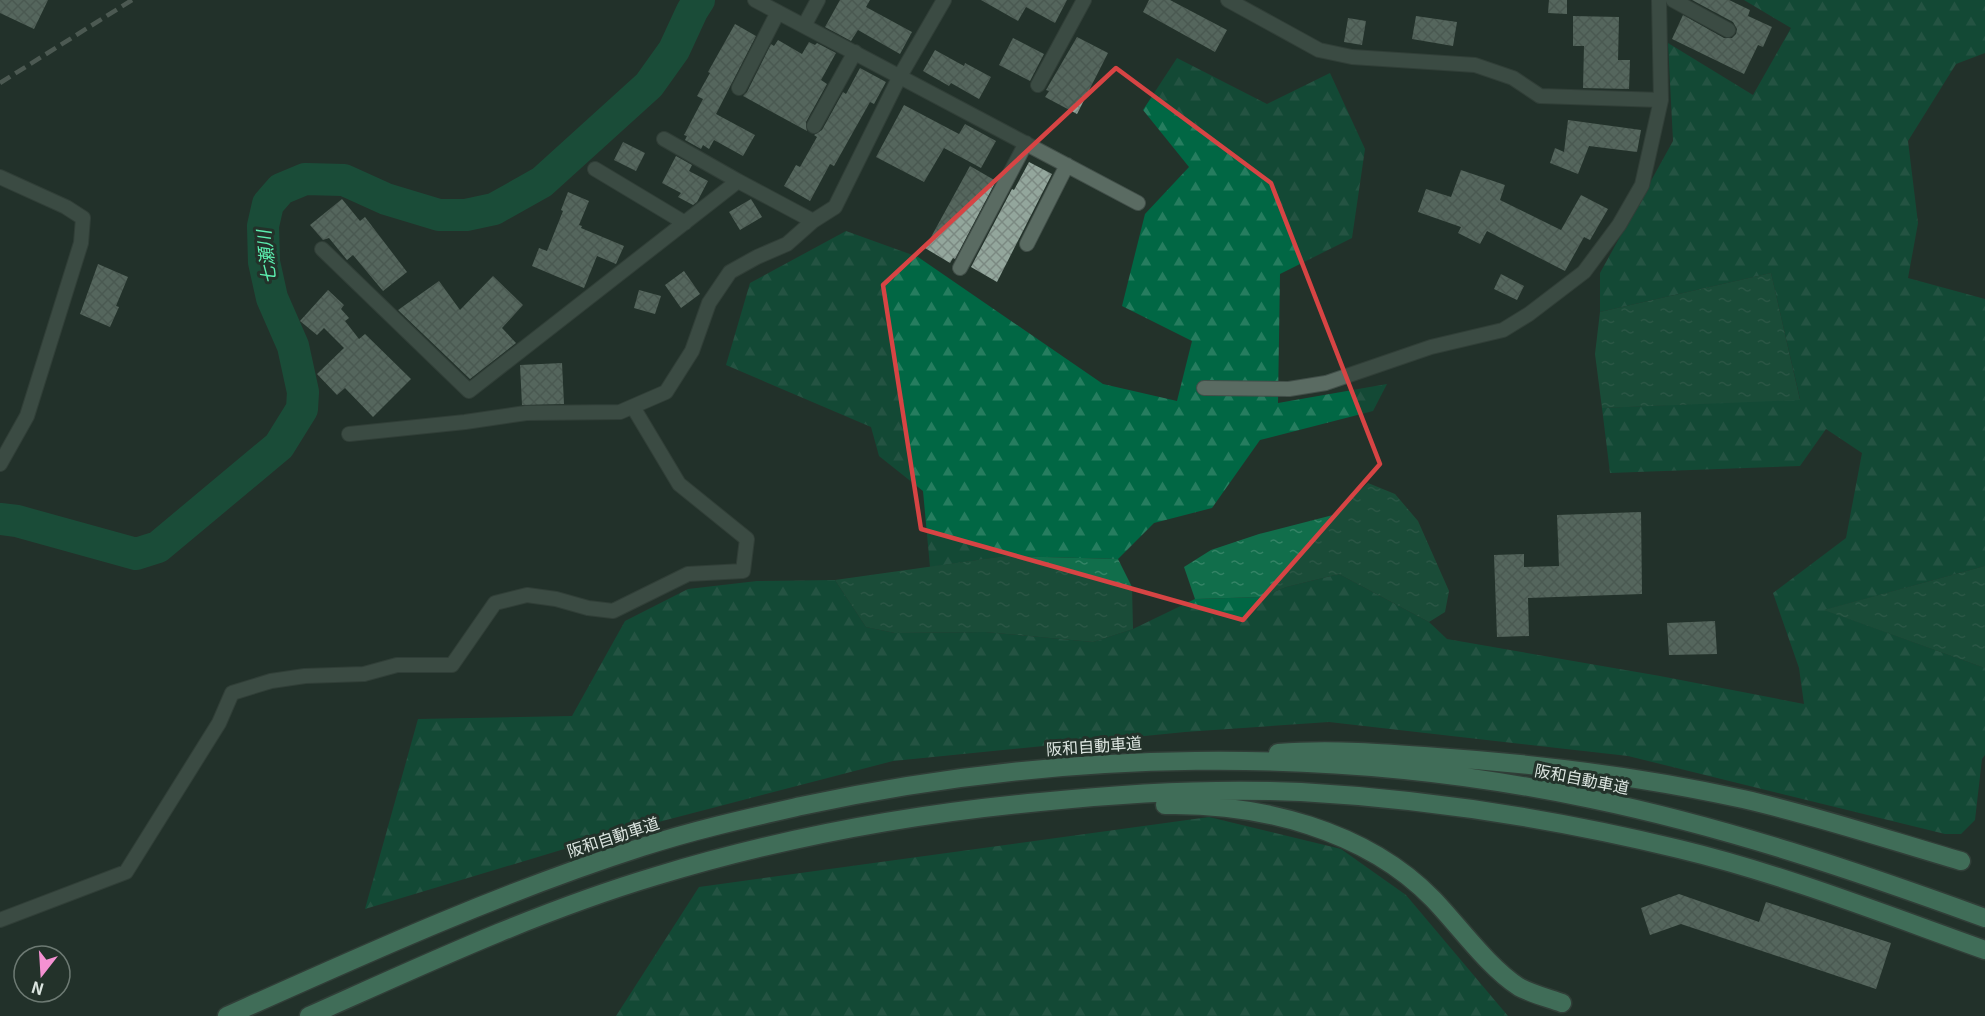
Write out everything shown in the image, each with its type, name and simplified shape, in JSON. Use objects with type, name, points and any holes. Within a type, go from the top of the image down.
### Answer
[{"type":"highway","points":[[1202,760],[1306,751],[1372,753],[1517,763],[1596,772],[1744,800],[1819,819],[1961,861]]},
{"type":"highway","name":"阪和自動車道","points":[[227,1016],[455,915],[542,881],[645,846],[742,819],[869,792],[983,774],[1102,763],[1202,760],[1399,770],[1493,782],[1590,799],[1690,823],[1791,851],[1985,918]]},
{"type":"highway","points":[[309,1016],[478,941],[562,907],[654,876],[760,846],[873,824],[985,807],[1104,795],[1204,791],[1298,792],[1396,799],[1583,827],[1683,850],[1793,883],[1985,950]]},
{"type":"highway","points":[[760,846],[989,815],[1131,805],[1187,804],[1236,809],[1289,820],[1335,834],[1377,855],[1406,874],[1468,939],[1519,986],[1562,1003]]},
{"type":"street","points":[[755,0],[1138,203]]},
{"type":"street","points":[[804,26],[818,0]]},
{"type":"street","points":[[349,434],[526,414],[620,412],[666,392],[692,351],[709,303],[730,272],[787,244],[813,221],[835,207],[900,76],[944,0]]},
{"type":"street","points":[[1038,85],[1084,0]]},
{"type":"street","points":[[1228,0],[1319,50],[1352,57],[1475,65],[1513,78],[1540,96],[1661,100]]},
{"type":"street","points":[[1204,388],[1289,389],[1326,383],[1431,347],[1503,330],[1529,314],[1584,272],[1619,225],[1642,185],[1661,100],[1659,0]]},
{"type":"street","points":[[1673,0],[1728,30]]},
{"type":"street","points":[[739,88],[778,12]]},
{"type":"street","points":[[814,126],[855,52]]},
{"type":"street","points":[[664,139],[813,221]]},
{"type":"street","points":[[960,268],[1026,143]]},
{"type":"street","points":[[1026,244],[1067,165]]},
{"type":"street","points":[[595,169],[685,223]]},
{"type":"street","points":[[0,177],[66,207],[83,218],[81,243],[27,416],[0,464]]},
{"type":"street","points":[[322,249],[469,392],[738,181]]},
{"type":"street","points":[[0,920],[126,872],[219,723],[232,693],[271,681],[305,676],[364,674],[396,665],[452,665],[495,603],[527,595],[613,611],[688,574],[743,571],[747,538],[678,484],[633,408]]},
{"type":"highlighted area","points":[[1116,68],[1271,183],[1380,464],[1243,620],[921,529],[883,285]]},
{"type":"green space","points":[[1744,0],[1985,0],[1985,53],[1956,64],[1908,141],[1918,223],[1908,278],[1985,299],[1985,566],[1825,610],[1985,668],[1985,755],[1982,759],[1975,820],[1961,834],[1945,834],[1628,756],[1329,722],[1185,732],[893,761],[624,831],[365,909],[418,719],[572,716],[625,621],[688,589],[757,581],[835,580],[866,627],[895,633],[985,632],[1093,642],[1133,629],[1195,599],[1261,597],[1286,587],[1339,574],[1429,622],[1447,639],[1804,704],[1799,668],[1773,593],[1846,538],[1862,453],[1826,429],[1800,466],[1610,473],[1602,408],[1800,399],[1771,273],[1600,312],[1600,273],[1673,141],[1668,43],[1753,95],[1791,28]]},
{"type":"green space","points":[[1177,58],[1267,104],[1330,73],[1365,149],[1352,238],[1280,274],[1278,403],[1387,384],[1373,411],[1260,440],[1212,508],[1154,523],[1118,559],[1006,556],[930,567],[923,491],[879,456],[871,427],[726,365],[750,283],[846,231],[918,257],[1103,384],[1177,401],[1192,341],[1122,306],[1145,214],[1189,167],[1143,110]]},
{"type":"green space","points":[[1209,817],[1341,849],[1406,895],[1508,1016],[616,1016],[699,887]]},
{"type":"water","points":[[1771,273],[1800,400],[1602,408],[1595,354],[1600,312]]},
{"type":"water","points":[[1368,483],[1395,494],[1418,521],[1449,591],[1445,612],[1429,622],[1339,574],[1286,587],[1261,597],[1195,599],[1184,567],[1211,550],[1259,534],[1333,515]]},
{"type":"water","points":[[1006,556],[1118,559],[1132,587],[1133,629],[1093,642],[985,632],[895,633],[866,627],[835,580]]},
{"type":"water","points":[[1985,566],[1985,668],[1824,610]]},
{"type":"building","points":[[0,0],[48,0],[34,29],[0,13]]},
{"type":"building","points":[[840,0],[870,0],[866,7],[912,32],[900,54],[858,30],[851,41],[825,27]]},
{"type":"building","points":[[981,0],[1067,0],[1055,23],[1026,7],[1018,21]]},
{"type":"building","points":[[1149,0],[1170,0],[1227,30],[1215,52],[1143,12]]},
{"type":"building","points":[[1549,0],[1567,0],[1567,14],[1548,13]]},
{"type":"building","points":[[1692,0],[1729,0],[1750,10],[1748,16],[1772,27],[1763,47],[1758,45],[1744,74],[1672,39],[1683,15],[1724,38],[1732,38],[1736,34],[1737,29],[1733,22]]},
{"type":"building","points":[[1416,16],[1457,22],[1453,46],[1412,39]]},
{"type":"building","points":[[1573,16],[1619,17],[1618,60],[1630,60],[1629,89],[1583,88],[1584,46],[1573,46]]},
{"type":"building","points":[[1348,18],[1366,21],[1362,45],[1344,42]]},
{"type":"building","points":[[735,24],[756,36],[716,114],[755,135],[743,156],[714,140],[709,149],[703,145],[701,149],[685,140],[687,136],[684,135],[703,99],[697,96],[710,73],[708,72]]},
{"type":"building","points":[[1077,37],[1108,53],[1077,114],[1045,97],[1049,91],[1046,90]]},
{"type":"building","points":[[1013,38],[1044,54],[1030,81],[999,65]]},
{"type":"building","points":[[778,40],[802,54],[809,42],[815,45],[817,43],[836,53],[821,80],[827,84],[806,122],[807,131],[743,96],[771,44],[774,46]]},
{"type":"building","points":[[935,50],[964,66],[965,63],[991,77],[979,99],[923,71]]},
{"type":"building","points":[[860,68],[886,82],[874,104],[870,102],[834,166],[830,164],[810,201],[784,186],[796,165],[800,167],[817,137],[814,135],[822,130],[843,92],[846,94]]},
{"type":"building","points":[[904,105],[959,134],[965,124],[996,141],[981,168],[944,148],[924,182],[876,157]]},
{"type":"building","points":[[1568,120],[1641,130],[1637,152],[1589,146],[1578,174],[1550,163],[1555,148],[1564,152]]},
{"type":"building","points":[[623,142],[645,153],[636,171],[614,160]]},
{"type":"building","points":[[676,156],[692,165],[689,171],[708,181],[697,202],[693,205],[678,197],[681,193],[662,183]]},
{"type":"building","points":[[1029,162],[1052,174],[997,282],[971,267],[1012,189],[1014,190]]},
{"type":"building","points":[[970,166],[996,181],[955,259],[953,258],[950,263],[925,248]]},
{"type":"building","points":[[1461,170],[1505,185],[1500,200],[1561,230],[1581,195],[1608,209],[1590,240],[1584,237],[1565,271],[1487,231],[1480,244],[1458,233],[1461,227],[1418,212],[1426,189],[1451,197]]},
{"type":"building","points":[[568,192],[589,201],[579,225],[582,226],[581,228],[624,246],[616,264],[597,256],[584,288],[532,266],[539,248],[547,251]]},
{"type":"building","points":[[342,199],[360,221],[365,217],[407,272],[383,291],[353,255],[347,260],[329,238],[323,240],[310,225]]},
{"type":"building","points":[[751,199],[762,217],[740,230],[729,212]]},
{"type":"building","points":[[98,264],[128,277],[110,327],[80,314]]},
{"type":"building","points":[[684,271],[700,294],[681,308],[665,285]]},
{"type":"building","points":[[1501,274],[1524,286],[1517,300],[1494,289]]},
{"type":"building","points":[[493,276],[523,305],[502,328],[516,343],[470,379],[398,310],[439,281],[460,310]]},
{"type":"building","points":[[328,290],[344,305],[341,309],[349,318],[345,321],[359,339],[365,334],[411,379],[373,417],[345,388],[337,395],[317,374],[344,348],[324,328],[317,335],[300,321]]},
{"type":"building","points":[[639,290],[661,296],[655,314],[634,308]]},
{"type":"building","points":[[562,363],[564,404],[522,405],[520,365]]},
{"type":"building","points":[[1641,512],[1642,594],[1528,598],[1529,636],[1497,637],[1494,555],[1524,554],[1524,567],[1559,566],[1557,515]]},
{"type":"building","points":[[1715,621],[1717,654],[1669,655],[1667,623]]},
{"type":"building","points":[[1679,894],[1759,922],[1766,902],[1891,943],[1876,989],[1681,924],[1650,935],[1641,908]]},
{"type":"waterway","name":"七瀬川","points":[[0,519],[17,521],[136,554],[158,547],[279,446],[302,409],[303,392],[293,346],[272,298],[264,262],[263,226],[268,204],[281,189],[305,179],[344,180],[386,199],[439,215],[466,215],[494,209],[542,182],[649,85],[674,50],[699,0]]},
{"type":"railway","points":[[0,83],[132,0]]}]
